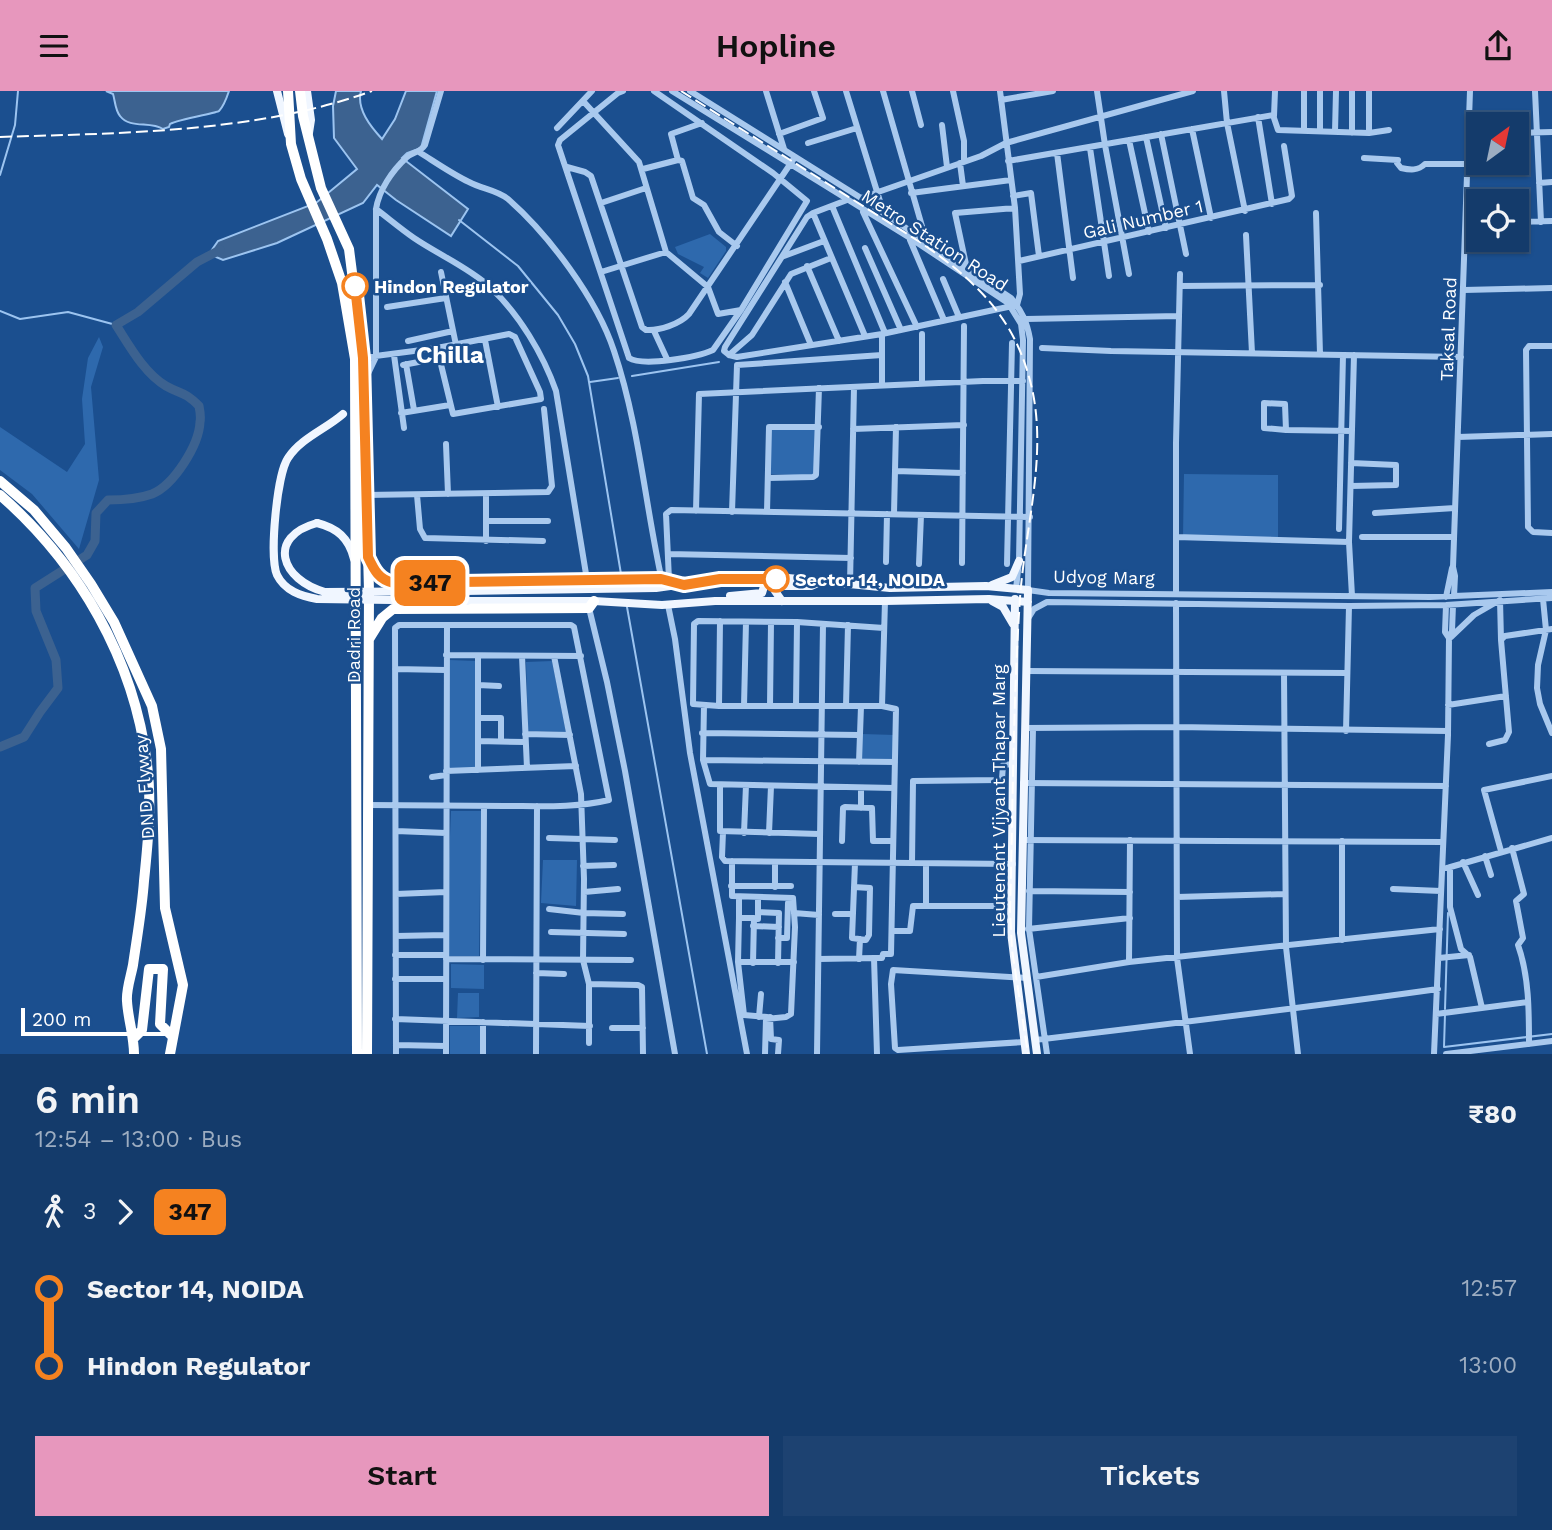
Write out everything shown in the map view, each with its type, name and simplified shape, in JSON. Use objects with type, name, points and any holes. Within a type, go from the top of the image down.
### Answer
[{"type":"highway","name":"Dadri Road","points":[[288,91],[291,144],[301,179],[327,239],[342,283],[359,358]]},
{"type":"highway","name":"Dadri Road","points":[[300,91],[303,116],[321,188],[341,229],[352,267],[361,378],[369,624],[367,1054]]},
{"type":"highway","name":"Dadri Road","points":[[357,1054],[356,400],[361,378]]},
{"type":"highway","name":"DND Flyway","points":[[0,481],[34,510],[114,622],[152,706],[159,738],[165,908],[183,985],[170,1054]]},
{"type":"highway","name":"DND Flyway","points":[[0,495],[68,559]]},
{"type":"highway","points":[[368,557],[376,573],[386,582],[394,583],[684,585]]},
{"type":"highway","name":"DND Flyway","points":[[80,576],[107,629],[127,681],[147,764],[149,819],[142,907],[126,999],[134,1038],[134,1054]]},
{"type":"highway","points":[[393,609],[394,583]]},
{"type":"highway","points":[[368,640],[382,618],[393,609],[595,604]]},
{"type":"highway","points":[[356,612],[363,612],[369,624]]},
{"type":"highway","points":[[134,1038],[142,1030],[149,969],[163,969],[160,1024],[173,1037]]},
{"type":"main road","points":[[277,91],[291,144]]},
{"type":"main road","points":[[307,91],[311,120],[309,141]]},
{"type":"main road","points":[[356,400],[343,414],[298,447],[288,458],[282,471],[274,534],[274,560],[277,575],[285,586],[300,596],[317,599],[665,605],[715,601],[989,599],[1028,602]]},
{"type":"main road","points":[[356,568],[345,538],[333,527],[317,523],[302,527],[292,535],[286,546],[288,566],[294,576],[309,587],[325,592],[464,591],[595,584]]},
{"type":"main road","points":[[986,586],[1012,577],[1019,561]]},
{"type":"main road","name":"Udyog Marg","points":[[684,585],[720,579],[761,579],[890,588],[986,586],[1028,590]]},
{"type":"main road","points":[[715,601],[730,596],[762,593],[765,583],[761,579]]},
{"type":"main road","points":[[782,601],[775,591],[781,586],[811,586],[821,582]]},
{"type":"main road","name":"Lieutenant Vijyant Thapar Marg","points":[[1016,589],[1011,932],[1026,1054]]},
{"type":"main road","name":"Lieutenant Vijyant Thapar Marg","points":[[1028,590],[1028,783],[1026,840],[1021,864],[1025,929],[1040,1040],[1037,1054]]},
{"type":"main road","points":[[989,599],[1003,607],[1015,630]]},
{"type":"street","points":[[361,378],[376,357],[376,209],[381,190],[408,156],[419,152],[425,145],[441,91]]},
{"type":"street","points":[[558,128],[592,91]]},
{"type":"street","points":[[623,91],[594,112],[558,145],[629,358],[637,362],[712,351],[741,310],[807,203],[780,179],[654,91]]},
{"type":"street","name":"Metro Station Road","points":[[672,91],[909,238],[1014,306],[1026,319],[1030,348],[1028,590]]},
{"type":"street","points":[[776,91],[767,93],[784,150]]},
{"type":"street","points":[[779,134],[823,118],[814,91]]},
{"type":"street","points":[[846,91],[884,212]]},
{"type":"street","points":[[883,91],[926,240]]},
{"type":"street","points":[[912,91],[921,125]]},
{"type":"street","points":[[953,91],[964,141],[963,186]]},
{"type":"street","points":[[1000,91],[1006,143],[1008,161],[1015,208],[1019,261],[1020,294],[1014,306],[901,330],[737,357],[724,351],[782,256],[806,219],[813,213],[962,162],[1006,143],[1193,91]]},
{"type":"street","points":[[1001,100],[1053,91]]},
{"type":"street","points":[[1097,91],[1129,274]]},
{"type":"street","points":[[1224,91],[1227,123],[1245,211]]},
{"type":"street","points":[[1275,91],[1274,116],[1278,130],[1369,133],[1389,130]]},
{"type":"street","points":[[1304,91],[1304,129]]},
{"type":"street","points":[[1320,91],[1320,131]]},
{"type":"street","points":[[1335,132],[1336,91]]},
{"type":"street","points":[[1352,91],[1352,132]]},
{"type":"street","points":[[1369,91],[1369,133]]},
{"type":"street","name":"Taksal Road","points":[[1469,112],[1470,91]]},
{"type":"street","points":[[1535,91],[1541,222]]},
{"type":"street","name":"Metro Station Road","points":[[694,92],[884,212],[1011,298],[1021,324],[1023,340],[1019,561],[1016,589]]},
{"type":"street","points":[[583,101],[635,156],[643,169],[646,188],[666,252],[708,287],[718,314],[741,310]]},
{"type":"street","points":[[1008,161],[1274,116]]},
{"type":"street","points":[[1258,117],[1272,205],[1292,196],[1284,146]]},
{"type":"street","points":[[702,123],[671,134],[678,160],[683,163],[693,198],[704,205],[719,232],[737,246]]},
{"type":"street","points":[[942,125],[947,167]]},
{"type":"street","points":[[808,142],[857,128]]},
{"type":"street","points":[[1192,129],[1211,218]]},
{"type":"street","points":[[1530,132],[1552,132]]},
{"type":"street","points":[[1161,134],[1186,254]]},
{"type":"street","points":[[1146,137],[1166,228]]},
{"type":"street","points":[[1129,140],[1149,232]]},
{"type":"street","points":[[1090,148],[1109,276]]},
{"type":"street","points":[[419,152],[469,183],[507,199],[543,235],[598,313],[614,349],[628,397],[661,583]]},
{"type":"street","points":[[1057,153],[1073,278]]},
{"type":"street","points":[[567,167],[589,174],[623,265],[642,327],[647,331],[654,331],[687,317],[795,157]]},
{"type":"street","points":[[1364,158],[1398,160],[1401,168],[1412,170],[1422,168],[1425,164],[1466,165]]},
{"type":"street","points":[[643,169],[678,160]]},
{"type":"street","name":"Taksal Road","points":[[1454,596],[1467,175]]},
{"type":"street","points":[[911,193],[1011,180]]},
{"type":"street","points":[[1539,183],[1552,182]]},
{"type":"street","points":[[601,203],[646,188]]},
{"type":"street","points":[[1013,195],[1031,193],[1040,256]]},
{"type":"street","name":"Gali Number 1","points":[[1019,261],[1272,205]]},
{"type":"street","points":[[832,206],[883,333],[882,385]]},
{"type":"street","points":[[967,269],[955,213],[1015,208]]},
{"type":"street","points":[[376,209],[414,237],[469,270],[492,289],[518,320],[548,368],[556,391],[595,584]]},
{"type":"street","points":[[862,210],[917,327]]},
{"type":"street","points":[[813,213],[865,336]]},
{"type":"street","points":[[1316,213],[1321,354]]},
{"type":"street","points":[[1529,222],[1552,221]]},
{"type":"street","points":[[1246,235],[1252,353]]},
{"type":"street","points":[[909,238],[944,320]]},
{"type":"street","points":[[782,256],[824,241]]},
{"type":"street","points":[[865,248],[901,330]]},
{"type":"street","points":[[601,272],[666,252]]},
{"type":"street","points":[[729,355],[752,335],[791,274],[831,258]]},
{"type":"street","points":[[807,267],[839,341]]},
{"type":"street","points":[[441,272],[456,345]]},
{"type":"street","points":[[1175,594],[1180,274]]},
{"type":"street","points":[[943,279],[960,317]]},
{"type":"street","points":[[785,282],[811,345]]},
{"type":"street","points":[[1180,286],[1320,285]]},
{"type":"street","points":[[1464,290],[1552,288]]},
{"type":"street","points":[[387,307],[446,298]]},
{"type":"street","points":[[1026,319],[1179,316]]},
{"type":"street","points":[[962,563],[964,326]]},
{"type":"street","points":[[408,341],[453,331]]},
{"type":"street","points":[[654,331],[667,359]]},
{"type":"street","points":[[359,358],[394,355],[509,334],[513,335],[541,399],[454,414],[437,348]]},
{"type":"street","points":[[922,334],[922,383]]},
{"type":"street","points":[[485,340],[498,407]]},
{"type":"street","points":[[1007,564],[1012,343]]},
{"type":"street","points":[[1552,346],[1529,346],[1525,349],[1528,527],[1534,532],[1552,533]]},
{"type":"street","points":[[1030,348],[1461,356]]},
{"type":"street","points":[[394,355],[404,428]]},
{"type":"street","points":[[732,512],[735,367],[738,364],[882,355]]},
{"type":"street","points":[[1339,529],[1343,355]]},
{"type":"street","points":[[1352,596],[1349,542],[1354,355]]},
{"type":"street","points":[[394,366],[439,358]]},
{"type":"street","points":[[405,365],[414,410]]},
{"type":"street","points":[[696,511],[697,396],[701,393],[964,381],[1023,381]]},
{"type":"street","points":[[850,584],[854,387]]},
{"type":"street","points":[[768,478],[816,475],[819,388]]},
{"type":"street","points":[[1286,430],[1285,404],[1264,403],[1264,428],[1286,430],[1352,431]]},
{"type":"street","points":[[401,413],[450,405]]},
{"type":"street","points":[[366,495],[548,492],[551,489],[544,409]]},
{"type":"street","points":[[853,429],[964,425]]},
{"type":"street","points":[[767,512],[769,427],[819,427]]},
{"type":"street","points":[[886,562],[895,471],[896,427]]},
{"type":"street","points":[[1458,437],[1552,434]]},
{"type":"street","points":[[446,445],[448,494]]},
{"type":"street","points":[[1351,463],[1396,465],[1396,485],[1351,487]]},
{"type":"street","points":[[895,471],[963,473]]},
{"type":"street","points":[[485,494],[486,541]]},
{"type":"street","points":[[417,495],[423,537],[542,541]]},
{"type":"street","points":[[1376,513],[1455,508]]},
{"type":"street","points":[[661,583],[668,554],[667,512],[671,510],[1030,517]]},
{"type":"street","points":[[919,564],[920,515]]},
{"type":"street","points":[[486,521],[548,521]]},
{"type":"street","points":[[1176,537],[1349,542]]},
{"type":"street","points":[[1362,537],[1454,537]]},
{"type":"street","points":[[668,554],[851,558]]},
{"type":"street","name":"Taksal Road","points":[[1446,597],[1453,567]]},
{"type":"street","points":[[1028,572],[1036,586],[1049,593]]},
{"type":"street","points":[[1430,597],[1442,590],[1449,575]]},
{"type":"street","name":"Udyog Marg","points":[[1028,590],[1049,593],[1430,597],[1552,592]]},
{"type":"street","points":[[1543,599],[1549,629],[1538,665],[1537,688],[1540,705],[1552,733]]},
{"type":"street","name":"Udyog Marg","points":[[1027,621],[1034,609],[1047,602],[1349,607],[1552,599]]},
{"type":"street","points":[[1449,638],[1474,615],[1500,600],[1508,736],[1506,740],[1489,744]]},
{"type":"street","points":[[882,706],[885,601]]},
{"type":"street","points":[[1176,603],[1177,958],[1191,1054]]},
{"type":"street","points":[[595,604],[675,1054]]},
{"type":"street","points":[[665,605],[675,639],[690,753],[747,1054]]},
{"type":"street","points":[[1434,1054],[1438,1014],[1449,638],[1452,631],[1450,605]]},
{"type":"street","points":[[1346,731],[1349,607]]},
{"type":"street","points":[[819,959],[881,958],[883,954],[891,954],[896,863],[893,841],[896,709],[882,706],[693,704],[694,624],[698,621],[797,622],[884,628]]},
{"type":"street","points":[[719,706],[720,621]]},
{"type":"street","points":[[744,706],[746,622]]},
{"type":"street","points":[[770,706],[771,622]]},
{"type":"street","points":[[796,706],[797,622]]},
{"type":"street","points":[[817,1054],[823,624]]},
{"type":"street","points":[[368,805],[396,805],[446,806],[537,806],[608,801],[610,797],[575,629],[571,625],[397,625],[395,628],[396,805],[395,979],[396,1054]]},
{"type":"street","points":[[446,1054],[447,625]]},
{"type":"street","points":[[846,706],[848,625]]},
{"type":"street","points":[[1501,640],[1505,636],[1549,629]]},
{"type":"street","points":[[446,655],[581,656]]},
{"type":"street","points":[[478,656],[478,770]]},
{"type":"street","points":[[522,656],[527,768]]},
{"type":"street","points":[[554,656],[581,794],[583,960],[589,984],[589,1043]]},
{"type":"street","points":[[395,669],[446,670]]},
{"type":"street","points":[[1026,671],[1347,673]]},
{"type":"street","points":[[1284,673],[1286,947],[1298,1054]]},
{"type":"street","points":[[478,685],[499,685]]},
{"type":"street","points":[[1448,705],[1506,696]]},
{"type":"street","points":[[704,705],[703,760],[708,782],[720,785],[894,788]]},
{"type":"street","points":[[859,762],[861,706]]},
{"type":"street","points":[[478,718],[501,718],[501,740]]},
{"type":"street","points":[[1029,728],[1448,731]]},
{"type":"street","points":[[702,733],[859,735]]},
{"type":"street","points":[[478,741],[570,735]]},
{"type":"street","points":[[703,760],[895,762]]},
{"type":"street","points":[[911,863],[913,781],[999,780],[1002,779],[1003,765],[1014,764]]},
{"type":"street","points":[[432,777],[478,770],[576,767]]},
{"type":"street","points":[[1501,851],[1484,790],[1552,776]]},
{"type":"street","points":[[1028,783],[1446,786]]},
{"type":"street","points":[[720,785],[719,830],[723,832],[819,834]]},
{"type":"street","points":[[744,833],[746,785]]},
{"type":"street","points":[[769,833],[771,786]]},
{"type":"street","points":[[860,807],[861,788]]},
{"type":"street","points":[[483,960],[484,806]]},
{"type":"street","points":[[536,1054],[537,806]]},
{"type":"street","points":[[842,841],[843,809],[860,807],[872,809],[873,841],[893,841]]},
{"type":"street","points":[[396,831],[446,833]]},
{"type":"street","points":[[723,832],[722,857],[725,861],[896,863],[900,860],[926,864],[1021,864]]},
{"type":"street","points":[[549,838],[615,840]]},
{"type":"street","points":[[1442,870],[1552,838]]},
{"type":"street","points":[[1130,918],[1025,929],[1029,891],[1026,840],[1443,842]]},
{"type":"street","points":[[1129,962],[1130,841]]},
{"type":"street","points":[[1342,841],[1342,940]]},
{"type":"street","points":[[1512,848],[1524,894],[1516,901],[1522,938],[1518,945],[1528,1002],[1529,1043]]},
{"type":"street","points":[[1485,856],[1491,875]]},
{"type":"street","points":[[732,861],[731,895],[793,898],[794,913],[787,938],[778,938]]},
{"type":"street","points":[[775,862],[775,887]]},
{"type":"street","points":[[1463,862],[1478,895]]},
{"type":"street","points":[[854,887],[870,888],[868,938],[852,938],[854,887],[855,863]]},
{"type":"street","points":[[926,864],[926,906]]},
{"type":"street","points":[[583,866],[614,865]]},
{"type":"street","points":[[1450,867],[1450,908],[1461,949],[1469,955],[1482,1008]]},
{"type":"street","points":[[731,886],[791,886]]},
{"type":"street","points":[[584,892],[618,889]]},
{"type":"street","points":[[1393,889],[1441,891]]},
{"type":"street","points":[[1029,891],[1130,892]]},
{"type":"street","points":[[396,894],[446,893]]},
{"type":"street","points":[[1177,897],[1285,894]]},
{"type":"street","points":[[740,897],[738,962],[744,1015],[786,1017],[790,1014],[794,963],[788,903]]},
{"type":"street","points":[[758,898],[758,916],[779,913],[778,963]]},
{"type":"street","points":[[892,931],[910,931],[912,907],[1011,907]]},
{"type":"street","points":[[550,909],[623,914]]},
{"type":"street","points":[[794,913],[819,915]]},
{"type":"street","points":[[835,914],[853,914]]},
{"type":"street","points":[[739,918],[754,918],[753,963]]},
{"type":"street","points":[[738,932],[791,927]]},
{"type":"street","points":[[1024,1042],[898,1050],[895,1048],[891,984],[893,970],[1031,978],[1129,962],[1440,929]]},
{"type":"street","points":[[551,932],[624,934]]},
{"type":"street","points":[[396,936],[446,935]]},
{"type":"street","points":[[859,959],[860,939]]},
{"type":"street","points":[[396,954],[483,960],[631,960]]},
{"type":"street","points":[[1440,958],[1469,955]]},
{"type":"street","points":[[874,958],[877,1054]]},
{"type":"street","points":[[738,962],[794,963]]},
{"type":"street","points":[[536,973],[564,974]]},
{"type":"street","points":[[395,979],[445,979]]},
{"type":"street","points":[[589,984],[640,986],[643,989],[643,1054]]},
{"type":"street","points":[[1047,1054],[1040,1040],[1292,1010],[1438,989]]},
{"type":"street","points":[[761,994],[771,1039],[779,1040],[778,1054]]},
{"type":"street","points":[[1438,1014],[1528,1002]]},
{"type":"street","points":[[765,1054],[766,1017]]},
{"type":"street","points":[[396,1019],[590,1026]]},
{"type":"street","points":[[483,1022],[483,1054]]},
{"type":"street","points":[[612,1028],[643,1028]]},
{"type":"street","points":[[1446,1054],[1552,1041]]},
{"type":"street","points":[[396,1045],[446,1045]]},
{"type":"street","points":[[1520,1046],[1521,1054]]},
{"type":"shaded area","points":[[106,91],[229,91],[219,111],[175,122],[163,129],[124,120],[117,111],[113,94]]},
{"type":"shaded area","points":[[336,91],[361,91],[363,111],[382,139],[395,119],[406,91],[437,91],[421,148],[402,158],[468,209],[451,236],[377,185],[363,203],[277,243],[223,260],[209,254],[218,241],[316,203],[357,169],[334,138],[333,106]]},
{"type":"shaded area","points":[[710,234],[726,247],[726,251],[708,278],[700,273],[704,267],[678,254],[675,247]]},
{"type":"shaded area","points":[[99,337],[103,347],[91,387],[99,480],[79,549],[32,494],[0,470],[0,427],[67,472],[85,444],[82,399],[88,358]]},
{"type":"shaded area","points":[[771,429],[815,430],[814,476],[770,474]]},
{"type":"shaded area","points":[[1184,474],[1278,475],[1278,538],[1183,537]]},
{"type":"shaded area","points":[[449,660],[477,661],[476,768],[449,768]]},
{"type":"shaded area","points":[[552,661],[566,732],[528,731],[526,662]]},
{"type":"shaded area","points":[[862,734],[895,735],[894,762],[861,760]]},
{"type":"shaded area","points":[[451,811],[481,811],[479,956],[449,956],[446,935]]},
{"type":"shaded area","points":[[543,860],[577,860],[576,906],[541,903]]},
{"type":"shaded area","points":[[451,964],[484,965],[484,989],[451,988]]},
{"type":"shaded area","points":[[458,993],[479,993],[479,1017],[457,1018]]},
{"type":"shaded area","points":[[450,1026],[480,1026],[480,1054],[450,1054]]},
{"type":"waterway","points":[[0,175],[15,125],[18,91]]},
{"type":"waterway","points":[[459,220],[518,266],[558,315],[575,344],[588,376],[621,574]]},
{"type":"waterway","points":[[0,747],[24,737],[58,688],[56,660],[36,611],[35,588],[87,555],[95,541],[96,513],[108,500],[147,496],[169,482],[190,453],[199,431],[199,406],[151,374],[116,325],[138,312],[197,262],[220,250]]},
{"type":"waterway","points":[[0,311],[20,319],[68,312],[116,325]]},
{"type":"waterway","points":[[632,376],[719,362]]},
{"type":"waterway","points":[[590,382],[618,378]]},
{"type":"waterway","points":[[627,607],[707,1054]]},
{"type":"waterway","points":[[1445,1009],[1448,913]]},
{"type":"waterway","points":[[1445,1014],[1444,1047],[1552,1034]]},
{"type":"railway","points":[[0,137],[141,132],[235,123],[328,105],[372,91]]},
{"type":"railway","points":[[681,91],[923,244],[959,271],[989,301],[1022,355],[1035,404],[1037,459],[1020,598],[1010,910],[1012,950],[1028,1054]]},
{"type":"bus line","name":"347","points":[[355,286],[363,358],[368,557],[376,573],[386,582],[661,579],[684,585],[720,579],[776,579]]},
{"type":"place","name":"Hindon Regulator","points":[[355,286]]},
{"type":"place","name":"Sector 14, NOIDA","points":[[776,579]]},
{"type":"district","name":"Chilla","points":[[450,355]]}]
